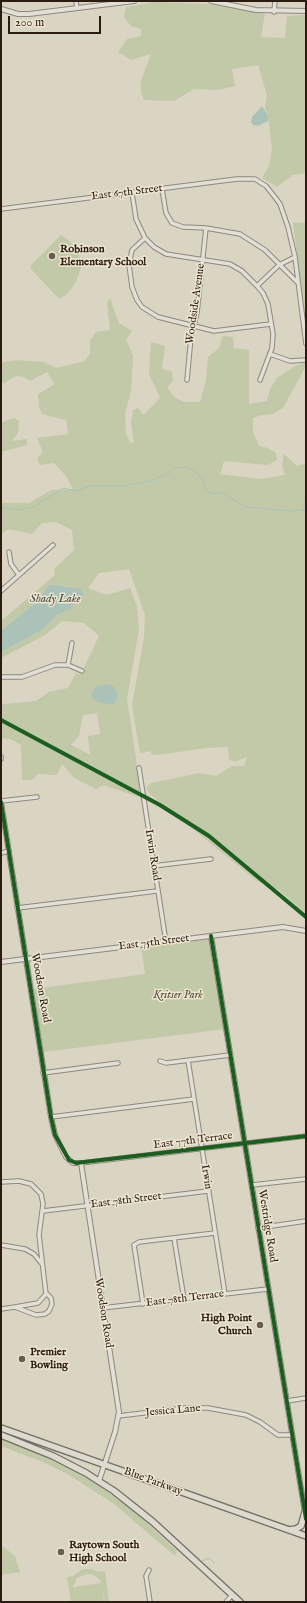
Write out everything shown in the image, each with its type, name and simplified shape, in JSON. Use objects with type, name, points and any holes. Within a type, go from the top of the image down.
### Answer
[{"type":"highway","name":"Blue Parkway","points":[[1,1428],[306,1536]]},
{"type":"highway","name":"Blue Parkway","points":[[1,1435],[53,1456],[99,1481],[138,1510],[240,1602]]},
{"type":"highway","points":[[288,1530],[296,1529],[301,1526],[305,1512]]},
{"type":"street","points":[[76,1],[77,8]]},
{"type":"street","points":[[1,9],[18,14],[29,14],[134,1]]},
{"type":"street","points":[[211,1],[244,8],[274,12],[306,11]]},
{"type":"street","points":[[274,12],[275,1]]},
{"type":"street","name":"East 67th Street","points":[[1,209],[237,178],[253,179],[266,186],[280,204],[290,234],[295,257]]},
{"type":"street","points":[[162,189],[166,213],[172,223],[183,228],[206,228],[228,231],[244,236],[258,244],[298,283]]},
{"type":"street","points":[[132,193],[136,219],[145,238],[154,247],[166,254],[222,261],[233,265],[242,271],[257,286],[266,298],[272,324],[273,340],[270,354],[260,380]]},
{"type":"street","name":"Woodside Avenue","points":[[187,380],[193,326],[197,313],[206,228]]},
{"type":"street","points":[[145,238],[136,246],[130,257],[129,265],[132,287],[137,300],[142,307],[154,315],[214,331],[272,324]]},
{"type":"street","points":[[257,286],[280,264],[295,257],[306,344]]},
{"type":"street","points":[[270,354],[290,361],[306,360]]},
{"type":"street","points":[[1,591],[53,545]]},
{"type":"street","points":[[9,552],[12,564],[19,575]]},
{"type":"street","points":[[68,665],[72,643]]},
{"type":"street","points":[[1,677],[22,677],[49,666],[68,665],[82,671]]},
{"type":"street","name":"Irwin Road","points":[[139,768],[166,942]]},
{"type":"street","points":[[1,801],[37,797]]},
{"type":"street","name":"Woodson Road","points":[[1,801],[51,1117],[55,1135],[66,1157],[73,1163],[81,1163],[118,1416],[99,1481]]},
{"type":"street","points":[[1,853],[9,851]]},
{"type":"street","points":[[153,866],[211,859]]},
{"type":"street","points":[[17,908],[157,891]]},
{"type":"street","name":"East 75th Street","points":[[1,962],[283,928],[306,931]]},
{"type":"street","name":"Westridge Road","points":[[211,936],[306,1519]]},
{"type":"street","points":[[160,1061],[166,1063],[230,1055]]},
{"type":"street","name":"Irwin","points":[[188,1060],[225,1294]]},
{"type":"street","points":[[43,1072],[118,1063]]},
{"type":"street","points":[[51,1117],[194,1099]]},
{"type":"street","name":"East 77th Terrace","points":[[81,1163],[306,1136]]},
{"type":"street","points":[[252,1185],[306,1179]]},
{"type":"street","points":[[1,1182],[23,1181],[31,1184],[38,1190],[42,1199],[43,1211],[39,1235],[46,1293],[44,1299],[38,1303],[1,1309]]},
{"type":"street","name":"East 78th Street","points":[[43,1211],[208,1191]]},
{"type":"street","points":[[258,1228],[306,1221]]},
{"type":"street","points":[[143,1304],[134,1245],[138,1242],[215,1233]]},
{"type":"street","points":[[174,1238],[184,1299]]},
{"type":"street","points":[[1,1245],[25,1249],[34,1254],[42,1264]]},
{"type":"street","name":"East 78th Terrace","points":[[102,1308],[268,1289]]},
{"type":"street","points":[[15,1307],[36,1315],[45,1314],[49,1311],[52,1304],[51,1298],[46,1293]]},
{"type":"street","points":[[287,1400],[306,1398]]},
{"type":"street","name":"Jessica Lane","points":[[118,1416],[186,1408],[208,1408],[246,1415],[260,1422],[278,1435],[292,1435]]},
{"type":"street","points":[[149,1570],[146,1576],[150,1602]]},
{"type":"street","points":[[226,1602],[232,1595]]},
{"type":"green space","points":[[155,2],[206,4],[265,13],[261,37],[285,38],[287,16],[306,15],[306,173],[293,175],[277,187],[262,178],[269,166],[272,149],[268,116],[265,108],[267,95],[258,65],[232,69],[235,86],[219,90],[194,89],[174,101],[144,100],[141,93],[141,81],[151,54],[131,60],[118,52],[127,39],[141,36],[141,29],[131,26],[124,17],[126,7]]},
{"type":"green space","points":[[306,222],[306,315],[304,315],[293,223]]},
{"type":"green space","points":[[61,235],[78,248],[81,267],[75,284],[66,295],[59,299],[31,269],[31,265]]},
{"type":"green space","points":[[110,298],[119,323],[132,331],[126,340],[133,355],[131,391],[125,414],[126,434],[131,444],[134,442],[131,423],[133,410],[138,408],[143,415],[160,398],[149,374],[151,342],[165,346],[162,369],[172,371],[173,381],[167,387],[174,397],[184,402],[200,402],[206,380],[208,357],[219,348],[223,336],[233,337],[234,348],[249,350],[249,404],[267,401],[270,389],[277,378],[295,366],[304,363],[306,366],[283,408],[273,414],[253,418],[253,432],[259,446],[268,448],[276,453],[277,460],[268,465],[224,461],[220,474],[260,479],[285,475],[282,465],[284,454],[297,466],[306,463],[306,914],[279,890],[257,881],[150,794],[146,788],[151,783],[199,773],[216,776],[232,766],[244,766],[247,757],[234,762],[229,759],[228,747],[206,748],[157,755],[151,754],[151,751],[140,753],[132,706],[144,637],[145,615],[129,569],[99,573],[88,588],[107,595],[130,588],[137,607],[139,630],[127,698],[139,779],[139,797],[104,785],[96,789],[74,778],[62,764],[57,775],[38,774],[32,780],[22,780],[21,745],[10,739],[1,738],[1,703],[5,704],[36,701],[49,692],[68,688],[76,673],[81,674],[99,636],[84,623],[62,621],[45,635],[1,658],[1,652],[42,630],[57,615],[70,609],[76,603],[71,587],[50,584],[36,602],[1,631],[1,621],[55,575],[54,569],[74,550],[72,530],[56,522],[42,523],[32,534],[9,529],[1,534],[1,503],[29,503],[51,490],[73,489],[66,476],[54,463],[40,465],[37,458],[43,452],[37,438],[68,434],[66,420],[42,414],[39,407],[38,394],[55,384],[47,372],[30,381],[24,377],[17,376],[4,384],[1,380],[1,363],[16,360],[44,362],[56,368],[85,361],[90,353],[90,341],[96,332],[110,330],[107,303]],"holes":[[[97,713],[100,734],[88,736],[90,755],[71,745],[79,736],[83,715]]]},
{"type":"green space","points":[[14,418],[19,421],[18,433],[12,441],[27,439],[27,445],[1,452],[1,423]]},
{"type":"green space","name":"Kritser Park","points":[[210,939],[225,1029],[43,1052],[34,989],[145,974],[141,946]]},
{"type":"green space","points":[[1,1438],[44,1455],[91,1480],[135,1512],[177,1551],[175,1556],[114,1504],[66,1473],[1,1446]]},
{"type":"green space","points":[[1,1545],[15,1556],[20,1572],[1,1575]]},
{"type":"green space","points":[[83,1569],[91,1569],[98,1572],[105,1571],[109,1602],[105,1602],[102,1588],[104,1602],[71,1602],[67,1577],[73,1576]],"holes":[[[87,1574],[94,1575],[100,1580],[101,1583],[73,1587],[77,1578]]]},
{"type":"water","points":[[262,106],[268,116],[268,121],[258,126],[253,125],[251,122],[252,117]]},
{"type":"water","name":"Shady Lake","points":[[50,584],[81,589],[83,595],[81,602],[57,615],[42,630],[1,652],[1,631],[36,602]]},
{"type":"water","points":[[107,684],[113,686],[117,692],[117,699],[113,704],[101,703],[94,700],[91,694],[97,686]]},
{"type":"waterway","points":[[1,507],[17,510],[34,507],[63,488],[76,491],[90,486],[122,486],[151,481],[170,472],[175,467],[188,468],[196,472],[203,480],[206,490],[212,494],[223,493],[246,507],[290,511],[304,510],[304,504],[306,503]]},
{"type":"waterway","points":[[202,1561],[209,1558],[214,1563]]},
{"type":"cycle path","points":[[1,720],[160,805],[209,836],[306,917]]},
{"type":"cycle path","points":[[1,802],[51,1117],[55,1135],[69,1160],[76,1163],[306,1136]]},
{"type":"cycle path","points":[[211,936],[306,1519]]},
{"type":"place","name":"Robinson Elementary School","points":[[52,256]]},
{"type":"place","name":"High Point Church","points":[[260,1325]]},
{"type":"place","name":"Premier Bowling","points":[[22,1359]]},
{"type":"place","name":"Raytown South High School","points":[[61,1552]]}]
